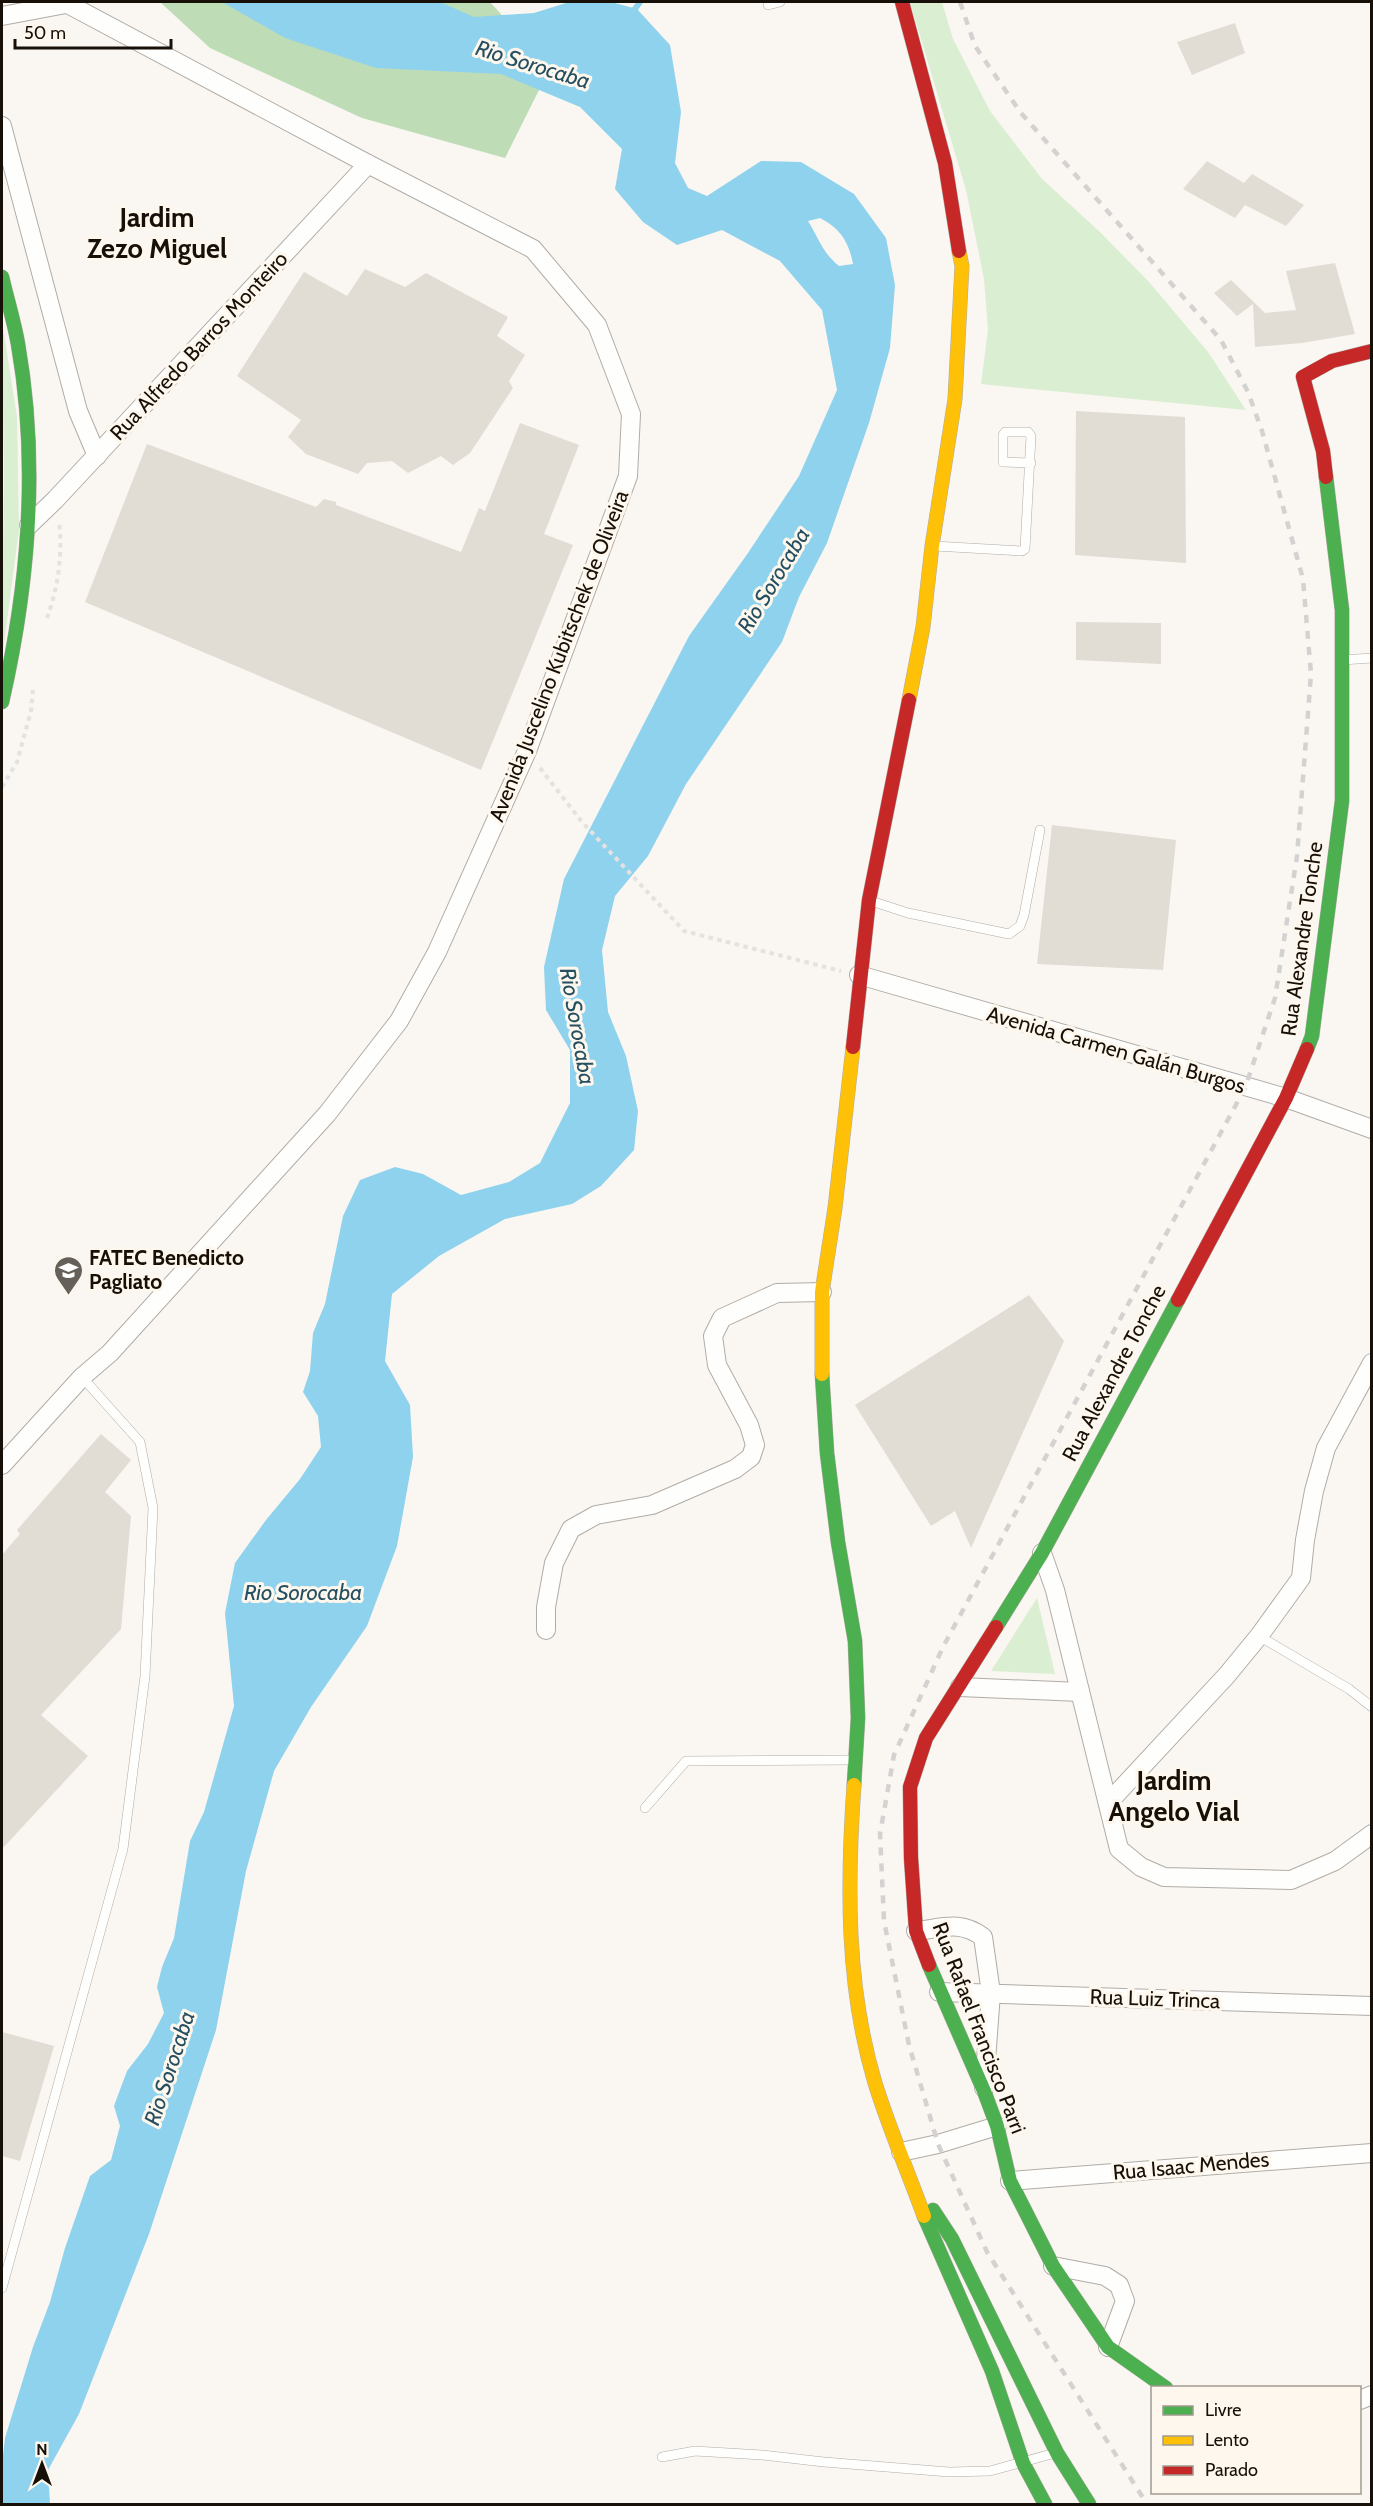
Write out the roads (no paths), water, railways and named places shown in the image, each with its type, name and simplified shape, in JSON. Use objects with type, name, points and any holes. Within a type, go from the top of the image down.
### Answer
[{"type":"main road","points":[[902,2],[945,163],[962,266],[955,399],[932,546],[923,627],[869,900],[835,1208],[822,1292],[822,1385],[827,1453],[838,1542],[855,1641],[858,1718],[849,1856],[850,1945],[857,2001],[875,2083],[926,2222],[992,2372],[1023,2463],[1045,2505]]},
{"type":"main road","points":[[2,277],[18,344],[30,453],[28,552],[2,702]]},
{"type":"main road","name":"Rua Alexandre Tonche","points":[[1042,1553],[1286,1098],[1312,1036],[1342,801],[1342,610],[1323,452],[1303,377],[1332,361],[1371,351]]},
{"type":"main road","name":"Rua Rafael Francisco Parri","points":[[1042,1553],[926,1738],[910,1787],[911,1858],[916,1931],[939,1992],[984,2091],[997,2126],[1010,2181],[1053,2266],[1108,2346],[1163,2386]]},
{"type":"main road","points":[[908,2170],[952,2239],[1057,2453],[1089,2505]]},
{"type":"street","points":[[2,16],[65,3]]},
{"type":"street","name":"Avenida Juscelino Kubitschek de Oliveira","points":[[2,1465],[82,1377],[110,1353],[327,1114],[399,1022],[437,952],[527,751],[628,477],[631,414],[597,325],[533,249],[65,3]]},
{"type":"street","points":[[2,126],[78,411],[97,456]]},
{"type":"street","name":"Rua Alfredo Barros Monteiro","points":[[29,525],[97,456],[368,164]]},
{"type":"street","name":"Avenida Carmen Galán Burgos","points":[[860,975],[1286,1098],[1371,1129]]},
{"type":"street","points":[[546,1630],[546,1607],[554,1563],[571,1529],[596,1515],[652,1505],[735,1469],[751,1457],[755,1445],[749,1425],[717,1365],[713,1336],[722,1318],[777,1293],[822,1292]]},
{"type":"street","points":[[1108,1803],[1227,1676],[1301,1578],[1312,1501],[1326,1448],[1371,1364]]},
{"type":"street","points":[[1042,1553],[1055,1590],[1119,1849],[1141,1868],[1164,1877],[1291,1880],[1335,1860],[1371,1834]]},
{"type":"street","points":[[960,1687],[1080,1692]]},
{"type":"street","points":[[916,1931],[959,1925],[971,1928],[983,1936],[991,1994],[984,2091]]},
{"type":"street","name":"Rua Luiz Trinca","points":[[939,1992],[1371,2006]]},
{"type":"street","points":[[901,2152],[938,2144],[997,2126]]},
{"type":"street","name":"Rua Isaac Mendes","points":[[1010,2181],[1371,2153]]},
{"type":"street","points":[[1053,2266],[1105,2276],[1119,2285],[1125,2301],[1108,2346]]},
{"type":"lane","points":[[768,5],[780,2]]},
{"type":"lane","points":[[932,546],[1022,551],[1025,549],[1031,463],[1030,434],[1005,432],[1003,462],[1031,463]]},
{"type":"lane","points":[[1342,660],[1371,658]]},
{"type":"lane","points":[[869,900],[908,913],[1009,934],[1020,926],[1024,915],[1040,830]]},
{"type":"lane","points":[[2,2288],[123,1849],[145,1676],[153,1508],[140,1442],[82,1377]]},
{"type":"lane","points":[[1259,1636],[1348,1689],[1371,1707]]},
{"type":"lane","points":[[645,1808],[686,1761],[856,1760]]},
{"type":"lane","points":[[662,2457],[695,2451],[949,2472],[990,2471],[1057,2453]]},
{"type":"water","name":"Rio Sorocaba","points":[[222,2],[440,2],[474,17],[534,13],[566,3],[611,2],[637,9],[670,45],[681,112],[675,163],[688,188],[707,196],[761,161],[801,162],[854,194],[886,238],[895,285],[890,348],[869,423],[827,543],[799,597],[782,642],[686,784],[648,856],[615,896],[602,950],[608,1012],[626,1056],[638,1111],[634,1150],[601,1186],[572,1204],[505,1219],[439,1256],[392,1294],[385,1361],[410,1405],[413,1457],[397,1546],[367,1626],[311,1707],[274,1771],[246,1871],[216,2030],[149,2234],[79,2414],[48,2470],[50,2504],[2,2504],[5,2438],[33,2347],[50,2302],[65,2248],[90,2176],[111,2160],[120,2126],[114,2106],[127,2071],[148,2044],[164,2013],[157,1987],[162,1967],[174,1938],[190,1841],[204,1812],[234,1706],[225,1613],[235,1563],[300,1479],[321,1447],[318,1416],[303,1392],[310,1371],[313,1333],[325,1304],[343,1216],[360,1180],[395,1167],[423,1174],[461,1195],[509,1182],[540,1163],[570,1103],[570,1050],[546,1010],[544,967],[564,879],[689,636],[799,476],[837,390],[822,310],[780,261],[722,230],[677,245],[643,222],[615,189],[622,149],[580,107],[501,74],[376,68],[285,38]],"holes":[[[820,218],[838,231],[849,249],[853,264],[839,266],[824,250],[808,221]]]},
{"type":"waterway","points":[[632,13],[640,2]]},
{"type":"railway","points":[[960,2],[975,46],[1021,113],[1221,340],[1248,392],[1262,431],[1303,579],[1311,674],[1297,856],[1275,998],[1245,1088],[943,1647],[894,1755],[880,1834],[884,1921],[909,2045],[938,2144],[987,2252],[1147,2504]]},
{"type":"place","name":"FATEC Benedicto Pagliato","points":[[68,1296]]},
{"type":"district","name":"Jardim Zezo Miguel","points":[[157,234]]},
{"type":"district","name":"Jardim Angelo Vial","points":[[1174,1796]]}]
